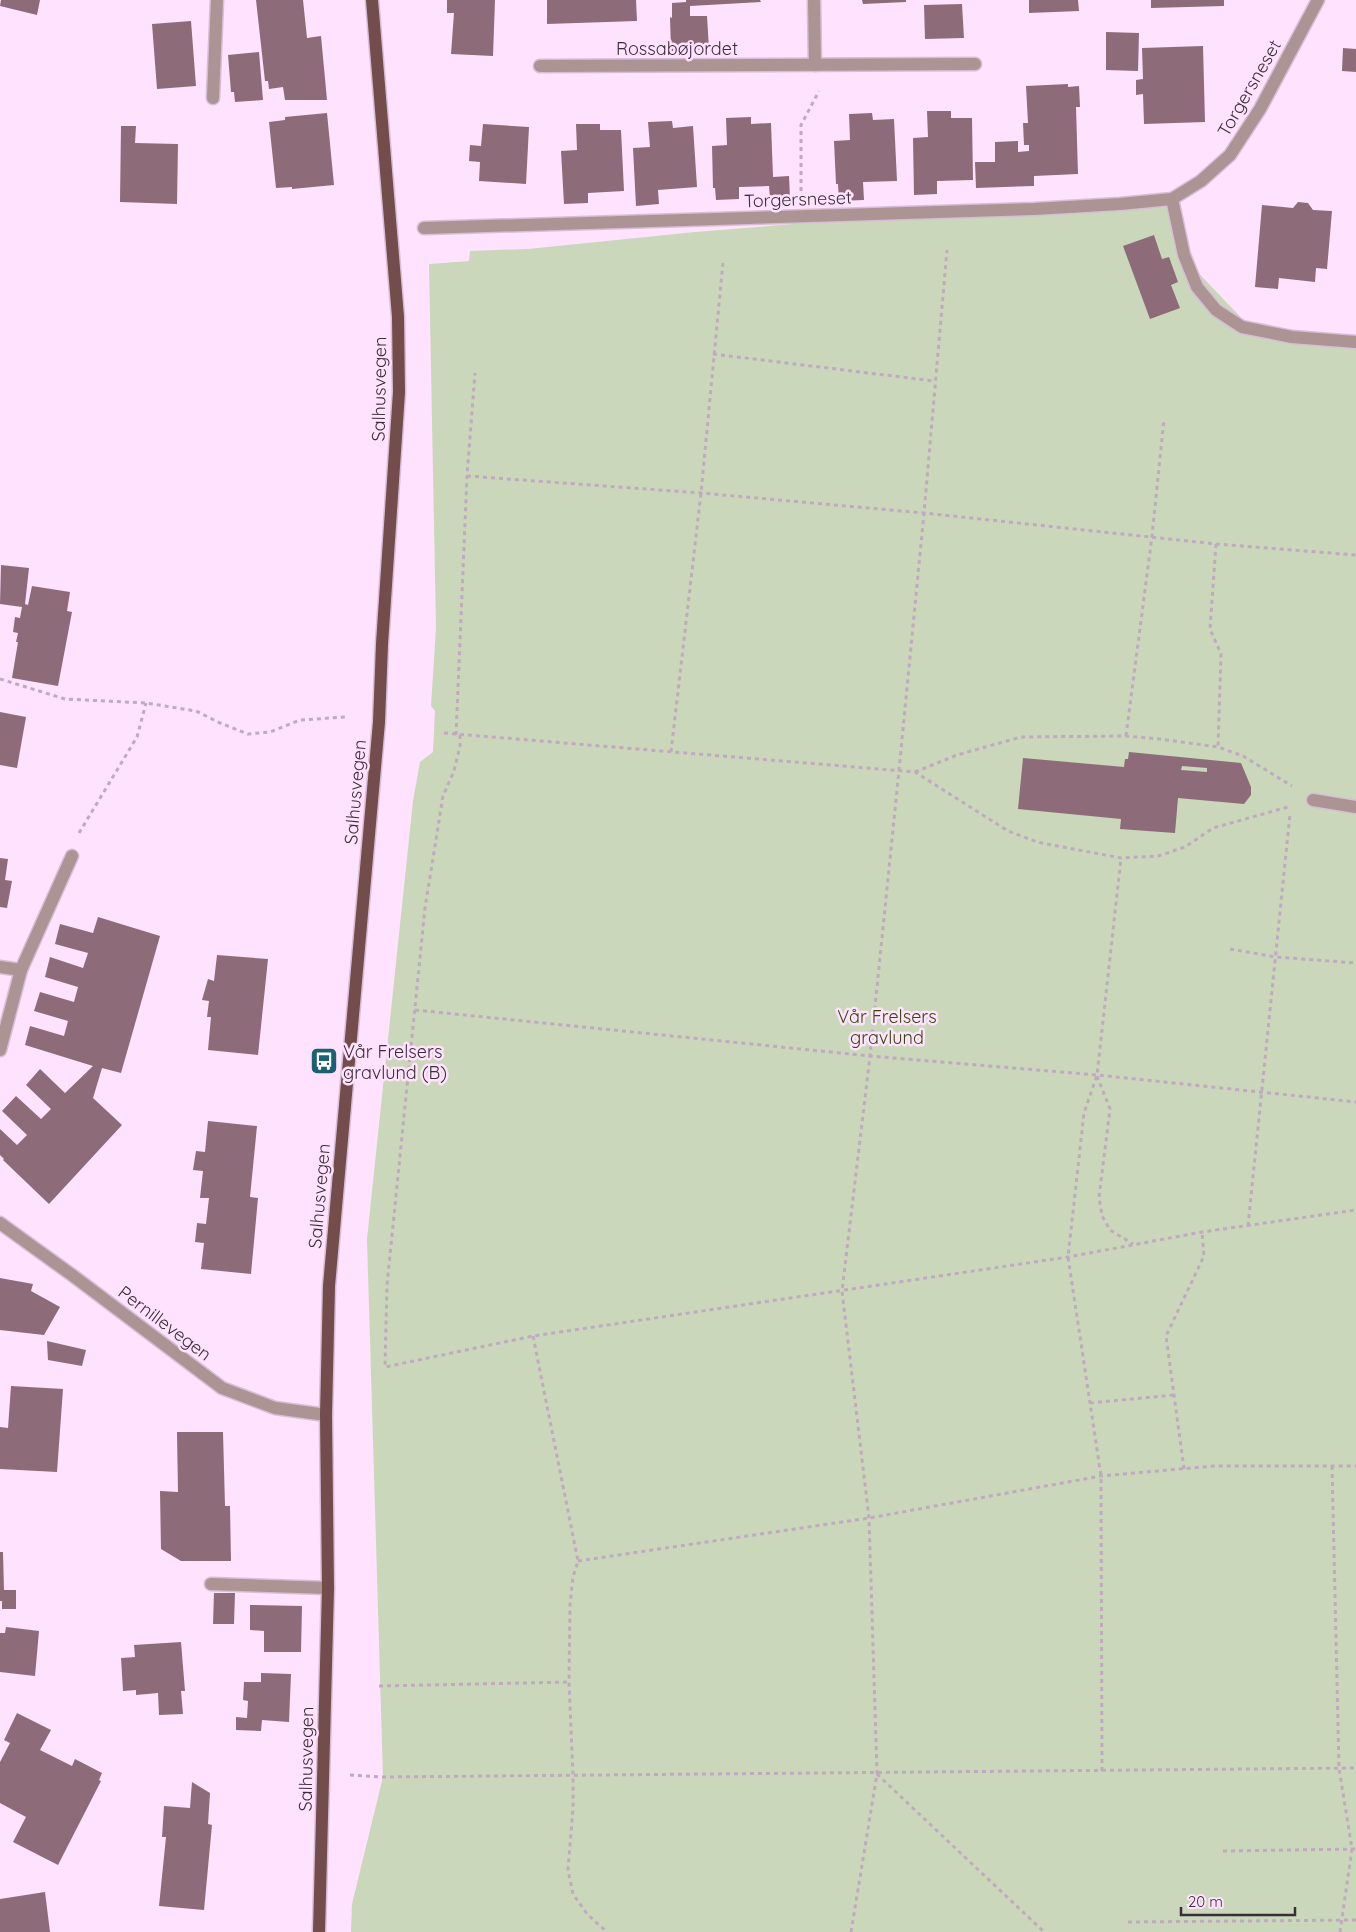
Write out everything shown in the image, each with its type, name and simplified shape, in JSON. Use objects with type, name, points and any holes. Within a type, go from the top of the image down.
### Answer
[{"type":"main road","name":"Salhusvegen","points":[[319,1932],[328,1588],[326,1415],[329,1286],[379,722],[382,644],[400,392],[398,317],[372,0]]},
{"type":"street","points":[[213,98],[217,0]]},
{"type":"street","points":[[814,0],[820,65]]},
{"type":"street","name":"Torgersneset","points":[[424,228],[1034,209],[1172,199],[1201,181],[1230,155],[1260,109],[1318,0]]},
{"type":"street","name":"Rossabøjordet","points":[[540,66],[975,64]]},
{"type":"street","points":[[1172,199],[1184,255],[1197,287],[1216,310],[1242,327],[1292,337],[1356,342]]},
{"type":"street","points":[[1313,800],[1356,807]]},
{"type":"street","points":[[0,1050],[21,970],[72,856]]},
{"type":"street","points":[[0,967],[21,970]]},
{"type":"street","name":"Pernillevegen","points":[[0,1223],[222,1388],[275,1408],[326,1415]]},
{"type":"street","points":[[211,1584],[328,1588]]},
{"type":"path","points":[[801,216],[801,125],[823,84],[820,65]]},
{"type":"path","points":[[851,1932],[877,1774],[869,1518],[842,1291],[870,1056],[899,770],[924,513],[946,250]]},
{"type":"path","points":[[670,752],[701,493],[723,262]]},
{"type":"path","points":[[713,354],[934,381]]},
{"type":"path","points":[[475,373],[467,476],[458,735],[460,746],[454,771],[443,796],[426,908],[387,1285],[385,1367],[533,1336],[1068,1257],[1202,1232],[1356,1210]]},
{"type":"path","points":[[1126,736],[1152,536],[1164,419]]},
{"type":"path","points":[[467,476],[701,493],[924,513],[1216,544],[1356,555]]},
{"type":"path","points":[[1216,544],[1210,629],[1221,654],[1218,747]]},
{"type":"path","points":[[0,679],[65,699],[146,703],[196,711],[248,734],[270,732],[300,720],[346,717]]},
{"type":"path","points":[[72,856],[79,831],[137,737],[146,703]]},
{"type":"path","points":[[444,733],[914,772],[1008,831],[1037,842],[1121,858],[1158,856],[1185,847],[1213,828],[1256,814],[1291,806],[1260,1093],[1248,1226]]},
{"type":"path","points":[[914,772],[957,755],[1021,737],[1126,736],[1218,747],[1243,756],[1313,800]]},
{"type":"path","points":[[1102,1771],[1100,1476],[1068,1257],[1084,1113],[1097,1075],[1121,858]]},
{"type":"path","points":[[1230,949],[1276,957],[1356,963]]},
{"type":"path","points":[[415,1010],[870,1056],[1097,1075],[1356,1102]]},
{"type":"path","points":[[1097,1075],[1110,1109],[1099,1196],[1102,1216],[1110,1230],[1133,1245]]},
{"type":"path","points":[[1184,1469],[1166,1336],[1204,1256],[1202,1232]]},
{"type":"path","points":[[533,1336],[578,1561],[572,1576],[570,1605],[569,1682],[573,1776],[568,1870],[573,1894],[587,1914],[607,1932]]},
{"type":"path","points":[[1090,1403],[1174,1395]]},
{"type":"path","points":[[578,1561],[869,1518],[1100,1476],[1214,1466],[1356,1466]]},
{"type":"path","points":[[1332,1466],[1339,1768],[1354,1849],[1340,1932]]},
{"type":"path","points":[[380,1686],[569,1682]]},
{"type":"path","points":[[350,1776],[877,1774],[1356,1768]]},
{"type":"path","points":[[877,1774],[1044,1932]]},
{"type":"path","points":[[1223,1851],[1354,1849]]},
{"type":"path","points":[[1128,1922],[1356,1920]]},
{"type":"green space","name":"Vår Frelsers gravlund","points":[[1172,199],[1185,259],[1252,329],[1356,342],[1356,1932],[351,1932],[352,1904],[383,1777],[367,1239],[413,801],[420,762],[433,752],[435,711],[431,706],[436,628],[429,264],[469,261],[470,251],[528,249],[695,232],[953,211]]},
{"type":"building","points":[[1,0],[40,0],[37,15],[0,6]]},
{"type":"building","points":[[256,0],[303,0],[307,38],[321,36],[327,100],[285,100],[283,87],[269,89],[268,81],[265,81]]},
{"type":"building","points":[[447,0],[495,0],[493,56],[451,54],[454,13],[447,13]]},
{"type":"building","points":[[547,0],[636,0],[637,21],[547,24]]},
{"type":"building","points":[[686,0],[760,0],[761,2],[690,6],[690,16],[707,16],[709,49],[671,51],[670,17],[672,18],[672,3],[686,2]]},
{"type":"building","points":[[862,0],[906,0],[906,2],[863,4]]},
{"type":"building","points":[[1029,0],[1078,0],[1079,11],[1029,13]]},
{"type":"building","points":[[1151,0],[1224,0],[1224,6],[1151,8]]},
{"type":"building","points":[[962,4],[964,38],[925,39],[924,5]]},
{"type":"building","points":[[191,21],[196,86],[157,89],[152,24]]},
{"type":"building","points":[[1106,32],[1139,33],[1138,71],[1106,70]]},
{"type":"building","points":[[1203,46],[1205,122],[1144,124],[1143,94],[1136,95],[1136,80],[1143,79],[1142,48]]},
{"type":"building","points":[[1343,48],[1356,49],[1356,72],[1342,71]]},
{"type":"building","points":[[259,52],[263,100],[235,102],[234,92],[231,92],[228,55]]},
{"type":"building","points":[[1068,84],[1068,87],[1079,86],[1080,107],[1076,107],[1078,174],[1034,176],[1034,186],[976,188],[975,162],[995,162],[995,142],[1018,141],[1018,152],[1029,151],[1029,145],[1024,145],[1023,123],[1028,123],[1026,86]]},
{"type":"building","points":[[927,111],[951,111],[951,118],[972,118],[973,180],[937,181],[937,194],[914,195],[913,138],[928,137]]},
{"type":"building","points":[[327,113],[334,185],[292,189],[292,187],[276,188],[269,122],[285,120],[285,117]]},
{"type":"building","points":[[872,113],[873,120],[894,119],[897,181],[863,182],[864,200],[839,201],[838,184],[836,184],[834,141],[850,140],[849,114]]},
{"type":"building","points":[[751,117],[751,124],[771,123],[773,177],[789,176],[790,198],[770,198],[769,186],[739,187],[739,199],[716,200],[715,188],[713,188],[712,146],[727,145],[726,118]]},
{"type":"building","points":[[672,121],[673,128],[693,126],[697,187],[658,190],[659,204],[636,206],[633,148],[650,147],[648,122]]},
{"type":"building","points":[[483,124],[529,127],[526,184],[479,181],[480,162],[469,161],[470,145],[481,146]]},
{"type":"building","points":[[576,124],[600,124],[600,130],[621,130],[624,191],[588,193],[588,203],[564,204],[561,151],[577,150]]},
{"type":"building","points":[[121,126],[136,126],[135,143],[178,144],[177,204],[120,202]]},
{"type":"building","points":[[1298,202],[1308,203],[1313,210],[1332,211],[1327,269],[1316,268],[1315,282],[1279,278],[1278,289],[1255,287],[1262,205],[1293,208]]},
{"type":"building","points":[[1154,235],[1162,259],[1169,257],[1178,282],[1171,285],[1180,308],[1150,319],[1123,246]]},
{"type":"building","points":[[1,565],[29,568],[25,604],[28,605],[32,586],[70,592],[67,611],[72,612],[58,686],[12,678],[18,642],[16,642],[18,633],[13,632],[15,617],[20,618],[22,607],[0,604]]},
{"type":"building","points":[[0,712],[26,717],[17,768],[0,765]]},
{"type":"building","points":[[1129,752],[1241,763],[1251,787],[1251,795],[1244,804],[1178,798],[1175,833],[1120,829],[1121,819],[1018,809],[1023,758],[1124,767],[1125,759],[1128,759]],"holes":[[[1182,766],[1207,768],[1207,772],[1181,770]]]},
{"type":"building","points":[[0,858],[8,859],[5,880],[12,881],[7,908],[0,907]]},
{"type":"building","points":[[98,917],[160,936],[121,1073],[102,1068],[93,1098],[122,1125],[49,1204],[0,1155],[0,1129],[17,1145],[27,1135],[2,1111],[16,1096],[41,1119],[51,1109],[26,1085],[40,1069],[65,1093],[93,1066],[25,1045],[30,1026],[64,1036],[68,1021],[34,1011],[40,992],[74,1002],[78,987],[45,977],[50,957],[83,968],[88,953],[55,944],[60,924],[93,933]]},
{"type":"building","points":[[217,955],[268,959],[258,1055],[208,1050],[211,1017],[207,1017],[209,1001],[202,1000],[208,979],[214,981]]},
{"type":"building","points":[[208,1121],[257,1126],[250,1197],[258,1198],[251,1274],[201,1269],[204,1243],[195,1242],[197,1223],[206,1224],[209,1198],[200,1198],[203,1171],[193,1170],[196,1151],[205,1152]]},
{"type":"building","points":[[0,1278],[33,1284],[31,1291],[60,1307],[44,1335],[0,1330]]},
{"type":"building","points":[[47,1341],[86,1350],[82,1366],[48,1360]]},
{"type":"building","points":[[11,1386],[63,1389],[57,1472],[0,1469],[0,1427],[8,1428]]},
{"type":"building","points":[[177,1432],[223,1432],[225,1506],[230,1506],[231,1561],[181,1561],[161,1549],[160,1491],[178,1492]]},
{"type":"building","points":[[0,1552],[3,1552],[4,1590],[16,1590],[16,1609],[2,1609],[2,1601],[0,1601]]},
{"type":"building","points":[[214,1593],[235,1593],[234,1624],[213,1624]]},
{"type":"building","points":[[250,1605],[302,1606],[301,1652],[264,1652],[264,1631],[250,1630]]},
{"type":"building","points":[[6,1627],[39,1631],[35,1676],[0,1672],[0,1633],[5,1633]]},
{"type":"building","points":[[181,1642],[185,1691],[181,1691],[183,1714],[159,1715],[158,1693],[136,1695],[136,1690],[123,1691],[121,1658],[135,1657],[134,1645]]},
{"type":"building","points":[[261,1673],[291,1674],[289,1722],[262,1720],[261,1731],[236,1730],[236,1717],[247,1718],[248,1701],[243,1700],[244,1682],[261,1682]]},
{"type":"building","points":[[17,1713],[51,1730],[40,1750],[72,1766],[75,1759],[102,1773],[99,1780],[101,1781],[58,1865],[13,1842],[26,1817],[0,1803],[0,1762],[10,1743],[4,1740]]},
{"type":"building","points":[[192,1782],[210,1793],[208,1824],[212,1825],[204,1910],[159,1906],[166,1837],[162,1837],[164,1806],[190,1808]]},
{"type":"building","points":[[45,1892],[50,1932],[0,1932],[0,1899]]},
{"type":"place","name":"Vår Frelsers gravlund (B)","points":[[324,1061]]}]
